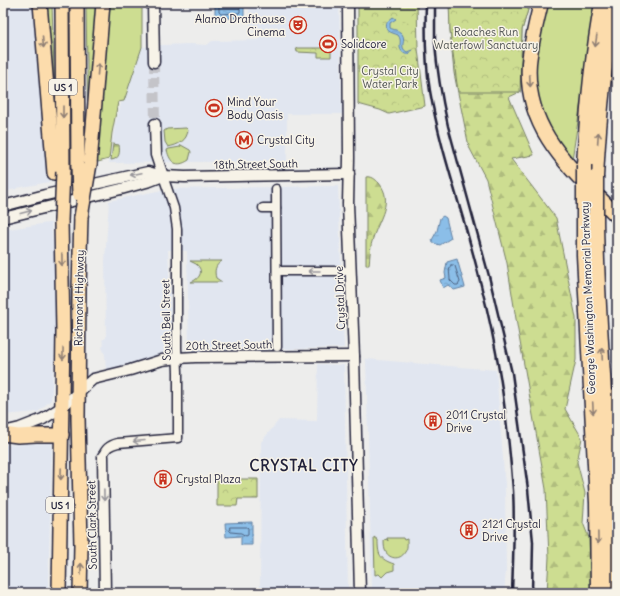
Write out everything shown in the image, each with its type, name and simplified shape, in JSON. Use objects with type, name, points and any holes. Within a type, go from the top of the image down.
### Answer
[{"type":"highway","points":[[40,3],[59,172]]},
{"type":"highway","name":"US 1","points":[[59,172],[62,3]]},
{"type":"highway","name":"Richmond Highway","points":[[77,3],[84,165],[79,288],[78,393],[81,545],[80,593]]},
{"type":"highway","points":[[84,165],[103,3]]},
{"type":"highway","points":[[541,3],[529,64],[530,92],[537,117],[549,141],[561,158],[617,216]]},
{"type":"highway","name":"George Washington Memorial Parkway","points":[[598,593],[597,503],[584,255],[584,165],[590,90],[602,3]]},
{"type":"highway","name":"George Washington Memorial Parkway","points":[[611,593],[608,462],[597,269],[596,177],[602,91],[615,3]]},
{"type":"highway","name":"Richmond Highway","points":[[59,172],[63,332],[59,593]]},
{"type":"highway","points":[[608,462],[612,412],[617,396]]},
{"type":"highway","points":[[3,433],[18,436],[62,435]]},
{"type":"street","points":[[153,3],[154,62]]},
{"type":"street","name":"Crystal Drive","points":[[348,3],[348,204],[354,356],[360,593]]},
{"type":"street","name":"South Bell Street","points":[[103,456],[106,449],[118,443],[178,438],[177,230],[174,208],[156,155],[155,124]]},
{"type":"street","name":"18th Street South","points":[[3,206],[148,172],[163,176],[185,177],[349,174]]},
{"type":"street","name":"18th Street South","points":[[3,218],[121,189],[163,176]]},
{"type":"street","points":[[276,189],[277,347]]},
{"type":"street","points":[[263,208],[276,208]]},
{"type":"street","points":[[277,271],[351,272]]},
{"type":"street","name":"20th Street South","points":[[3,433],[42,420],[62,407],[93,379],[130,370],[153,362],[178,358],[354,356]]},
{"type":"street","name":"South Clark Street","points":[[103,456],[105,593]]},
{"type":"shaded area","points":[[3,3],[33,3],[45,110],[50,174],[49,182],[17,188],[5,191],[3,193]]},
{"type":"shaded area","points":[[249,3],[339,3],[342,114],[287,114],[287,161],[109,163],[115,124],[142,47],[191,44],[207,45],[212,41],[259,40],[258,33],[249,23]]},
{"type":"shaded area","points":[[338,186],[344,348],[189,351],[187,251],[168,250],[172,339],[170,344],[162,354],[106,370],[105,355],[102,347],[104,345],[102,340],[106,338],[105,261],[109,201],[167,189]]},
{"type":"shaded area","points":[[51,223],[58,298],[51,400],[38,412],[3,415],[3,230]]},
{"type":"shaded area","points":[[366,359],[496,370],[505,485],[506,571],[504,593],[372,593]]},
{"type":"shaded area","points":[[318,364],[344,365],[348,593],[260,593],[261,442],[279,420],[317,421]]},
{"type":"shaded area","points":[[52,443],[48,593],[3,593],[3,445]]},
{"type":"green space","points":[[43,3],[52,3],[55,105]]},
{"type":"green space","points":[[86,3],[99,3],[88,131]]},
{"type":"green space","points":[[108,3],[142,3],[142,47],[124,101],[118,102],[109,159],[94,163]]},
{"type":"green space","name":"Crystal City Water Park","points":[[358,3],[417,3],[418,49],[425,106],[389,114],[358,104]]},
{"type":"green space","name":"Roaches Run Waterfowl Sanctuary","points":[[449,3],[530,3],[522,30],[520,92],[458,92],[450,30]]},
{"type":"green space","points":[[450,3],[530,3],[522,30],[520,92],[509,97],[534,155],[511,159],[556,218],[576,318],[576,360],[565,409],[582,438],[577,462],[585,493],[583,523],[589,538],[591,593],[547,593],[549,557],[546,489],[507,263],[486,179],[469,147],[454,73],[450,30]]},
{"type":"green space","points":[[547,3],[596,3],[572,160],[553,135],[542,115],[534,80],[536,46]]},
{"type":"green space","points":[[296,48],[331,48],[331,57],[318,57],[318,53],[297,52]]},
{"type":"green space","points":[[186,128],[188,130],[184,140],[178,144],[168,147],[165,142],[164,131],[167,129]]},
{"type":"green space","points":[[113,144],[119,145],[119,153],[118,157],[111,160]]},
{"type":"green space","points":[[181,145],[191,152],[189,160],[178,164],[172,161],[167,150],[180,147]]},
{"type":"green space","points":[[366,177],[372,177],[379,183],[385,197],[384,210],[372,241],[369,265],[366,265]]},
{"type":"green space","points":[[190,261],[222,261],[216,266],[215,273],[216,278],[222,282],[190,282],[200,275],[200,269],[196,264]]},
{"type":"green space","points":[[217,479],[258,479],[258,499],[238,499],[237,506],[217,506]]},
{"type":"green space","points":[[374,537],[378,540],[378,549],[382,558],[394,564],[394,570],[387,572],[382,577],[379,574],[375,575]]},
{"type":"green space","points":[[387,538],[407,539],[407,549],[403,555],[394,558],[387,553],[384,546],[384,540],[387,539],[388,541]]},
{"type":"water","points":[[215,3],[244,3],[244,18],[215,18]]},
{"type":"water","points":[[393,17],[396,19],[390,23],[390,28],[402,34],[404,39],[404,50],[407,52],[412,50],[409,54],[402,52],[400,47],[400,38],[398,35],[387,30],[386,28],[387,22]]},
{"type":"water","points":[[443,216],[446,218],[451,238],[440,245],[433,243],[432,240],[437,231],[440,218]]},
{"type":"water","points":[[457,259],[465,287],[454,290],[448,285],[443,288],[440,280],[446,278],[445,273],[447,262]]},
{"type":"water","points":[[252,522],[252,545],[241,545],[241,536],[226,537],[225,523]]},
{"type":"tunnel","points":[[154,62],[155,124]]},
{"type":"railway","points":[[426,3],[426,58],[430,91],[440,139],[483,293],[494,340],[502,390],[508,433],[513,490],[514,529],[512,593]]},
{"type":"railway","points":[[435,3],[436,53],[440,85],[448,126],[489,276],[512,373],[528,489],[533,542],[532,593]]},
{"type":"place","name":"Alamo Drafthouse Cinema","points":[[298,25]]},
{"type":"place","name":"Solidcore","points":[[328,44]]},
{"type":"place","name":"Mind Your Body Oasis","points":[[214,108]]},
{"type":"place","name":"Crystal City","points":[[244,140]]},
{"type":"place","name":"2011 Crystal Drive","points":[[433,421]]},
{"type":"place","name":"Crystal Plaza","points":[[163,479]]},
{"type":"place","name":"2121 Crystal Drive","points":[[469,530]]},
{"type":"district","name":"CRYSTAL CITY","points":[[304,466]]}]
